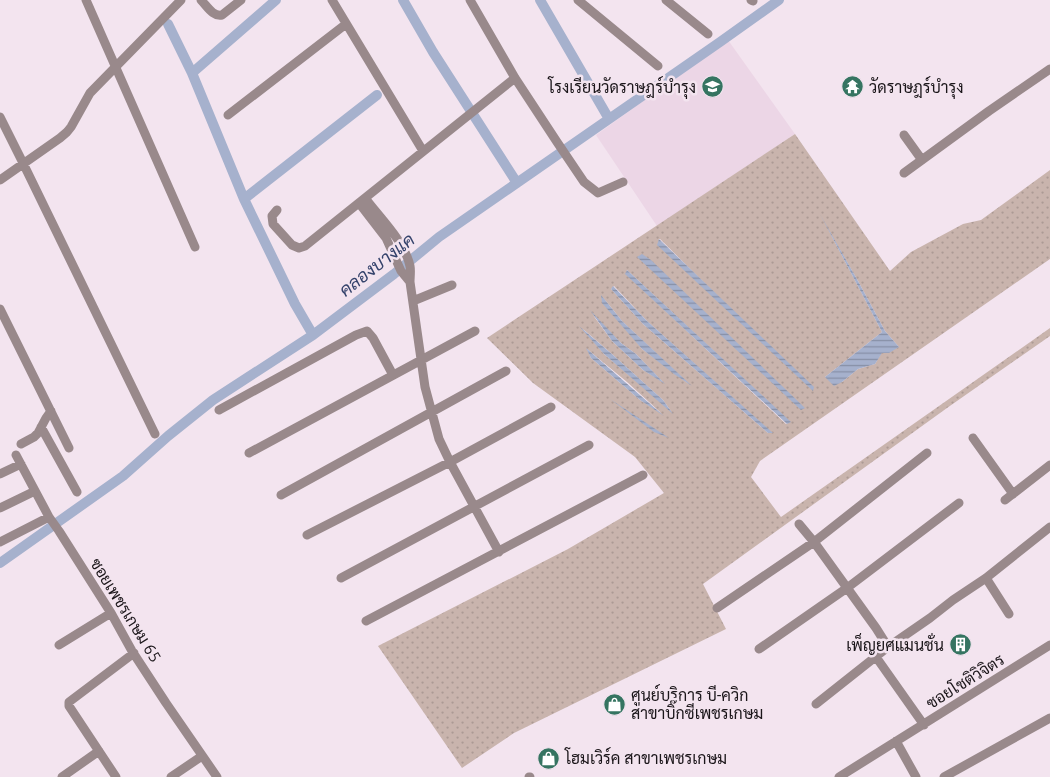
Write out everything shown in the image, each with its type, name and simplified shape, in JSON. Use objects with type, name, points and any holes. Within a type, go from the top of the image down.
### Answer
[{"type":"street","points":[[86,0],[196,247]]},
{"type":"street","points":[[0,180],[67,132],[90,93],[181,0]]},
{"type":"street","points":[[201,0],[214,14],[219,16],[241,0]]},
{"type":"street","points":[[332,0],[423,151]]},
{"type":"street","points":[[470,0],[515,78],[584,182],[598,193],[623,182]]},
{"type":"street","points":[[578,0],[658,66]]},
{"type":"street","points":[[666,0],[708,34]]},
{"type":"street","points":[[228,116],[346,24]]},
{"type":"street","points":[[904,173],[1050,69]]},
{"type":"street","points":[[277,210],[272,216],[273,224],[292,245],[300,248],[306,246],[515,78]]},
{"type":"street","points":[[0,117],[154,434]]},
{"type":"street","points":[[904,135],[922,160]]},
{"type":"street","points":[[362,200],[389,236],[405,253],[411,268],[410,282],[425,387],[439,439],[499,552]]},
{"type":"street","points":[[389,236],[401,271],[410,282]]},
{"type":"street","points":[[413,302],[452,284]]},
{"type":"street","points":[[0,309],[69,448]]},
{"type":"street","points":[[219,410],[356,334],[367,331],[394,375]]},
{"type":"street","points":[[249,453],[475,331]]},
{"type":"street","points":[[281,495],[506,371]]},
{"type":"street","points":[[307,535],[450,462],[551,407]]},
{"type":"street","points":[[20,444],[38,433],[51,411]]},
{"type":"street","points":[[41,427],[77,492]]},
{"type":"street","points":[[973,438],[1013,494]]},
{"type":"street","points":[[341,578],[589,445]]},
{"type":"street","points":[[717,608],[814,542],[927,454]]},
{"type":"street","name":"ซอยเพชรเกษม 65","points":[[16,455],[49,518],[111,613],[166,703],[217,777]]},
{"type":"street","points":[[0,474],[21,464]]},
{"type":"street","points":[[1005,500],[1050,466]]},
{"type":"street","points":[[366,621],[643,475]]},
{"type":"street","points":[[0,508],[35,491]]},
{"type":"street","points":[[759,649],[847,588],[959,503]]},
{"type":"street","points":[[0,542],[49,518]]},
{"type":"street","points":[[799,524],[814,542],[888,647]]},
{"type":"street","points":[[816,704],[888,647],[986,578],[1049,529]]},
{"type":"street","points":[[986,578],[1009,614]]},
{"type":"street","points":[[59,645],[111,613]]},
{"type":"street","name":"ซอยโชติวิจิตร","points":[[839,777],[1050,645]]},
{"type":"street","points":[[116,777],[69,706],[69,702],[134,653]]},
{"type":"street","points":[[876,657],[924,725]]},
{"type":"street","points":[[944,777],[1050,718]]},
{"type":"street","points":[[896,741],[916,777]]},
{"type":"street","points":[[62,777],[99,750]]},
{"type":"street","points":[[171,777],[202,756]]},
{"type":"shaded area","name":"โรงเรียนวัดราษฎร์บำรุง","points":[[728,40],[795,134],[657,226],[596,135]]},
{"type":"shaded area","points":[[795,134],[890,271],[911,252],[963,224],[981,220],[1050,170],[1050,259],[760,461],[751,477],[781,517],[1050,328],[1050,336],[703,584],[726,629],[514,733],[462,768],[378,646],[568,549],[664,493],[635,457],[533,383],[487,338]],"holes":[[[828,229],[885,331],[899,347],[882,352],[875,364],[858,369],[842,382],[825,377],[882,332]],[[659,239],[660,239],[813,390],[658,245]],[[627,270],[790,422],[786,424],[626,274]],[[614,286],[647,321],[772,433],[768,433],[643,324],[611,289]],[[602,296],[622,321],[689,384],[642,349]],[[593,315],[621,343],[636,354],[663,382],[643,370],[612,341]],[[583,329],[663,400],[671,411],[604,354]],[[587,349],[661,413],[640,400],[591,358]]]},
{"type":"water","points":[[820,214],[885,331],[899,347],[889,353],[882,353],[875,364],[858,369],[834,386],[825,377],[882,332]]},
{"type":"water","points":[[659,239],[814,387],[813,391],[657,245]]},
{"type":"water","points":[[642,254],[651,260],[805,408],[801,410],[637,257]]},
{"type":"water","points":[[627,270],[791,422],[787,424],[625,274]]},
{"type":"water","points":[[613,286],[647,321],[773,433],[768,433],[643,324],[611,289]]},
{"type":"water","points":[[601,295],[622,321],[692,386],[642,349],[602,303]]},
{"type":"water","points":[[590,310],[621,343],[636,354],[665,384],[643,370],[612,341]]},
{"type":"water","points":[[579,326],[663,400],[673,414],[604,354]]},
{"type":"water","points":[[586,348],[664,416],[640,400],[591,358]]},
{"type":"water","points":[[610,399],[669,438],[654,432]]},
{"type":"waterway","points":[[192,73],[276,0]]},
{"type":"waterway","points":[[403,0],[433,52],[517,183]]},
{"type":"waterway","points":[[540,0],[609,119]]},
{"type":"waterway","name":"คลองบางแค","points":[[0,563],[123,476],[168,436],[213,400],[313,335],[394,274],[439,237],[779,0]]},
{"type":"waterway","points":[[168,24],[192,73],[244,199],[295,304],[313,335]]},
{"type":"waterway","points":[[244,199],[377,95]]},
{"type":"place","name":"โรงเรียนวัดราษฎร์บำรุง","points":[[712,87]]},
{"type":"place","name":"วัดราษฎร์บำรุง","points":[[853,87]]},
{"type":"place","name":"เพ็ญยศแมนชั่น","points":[[960,645]]},
{"type":"place","name":"ศูนย์บริการ บี-ควิก สาขาบิ๊กซีเพชรเกษม","points":[[615,704]]},
{"type":"place","name":"โฮมเวิร์ค สาขาเพชรเกษม","points":[[549,758]]}]
